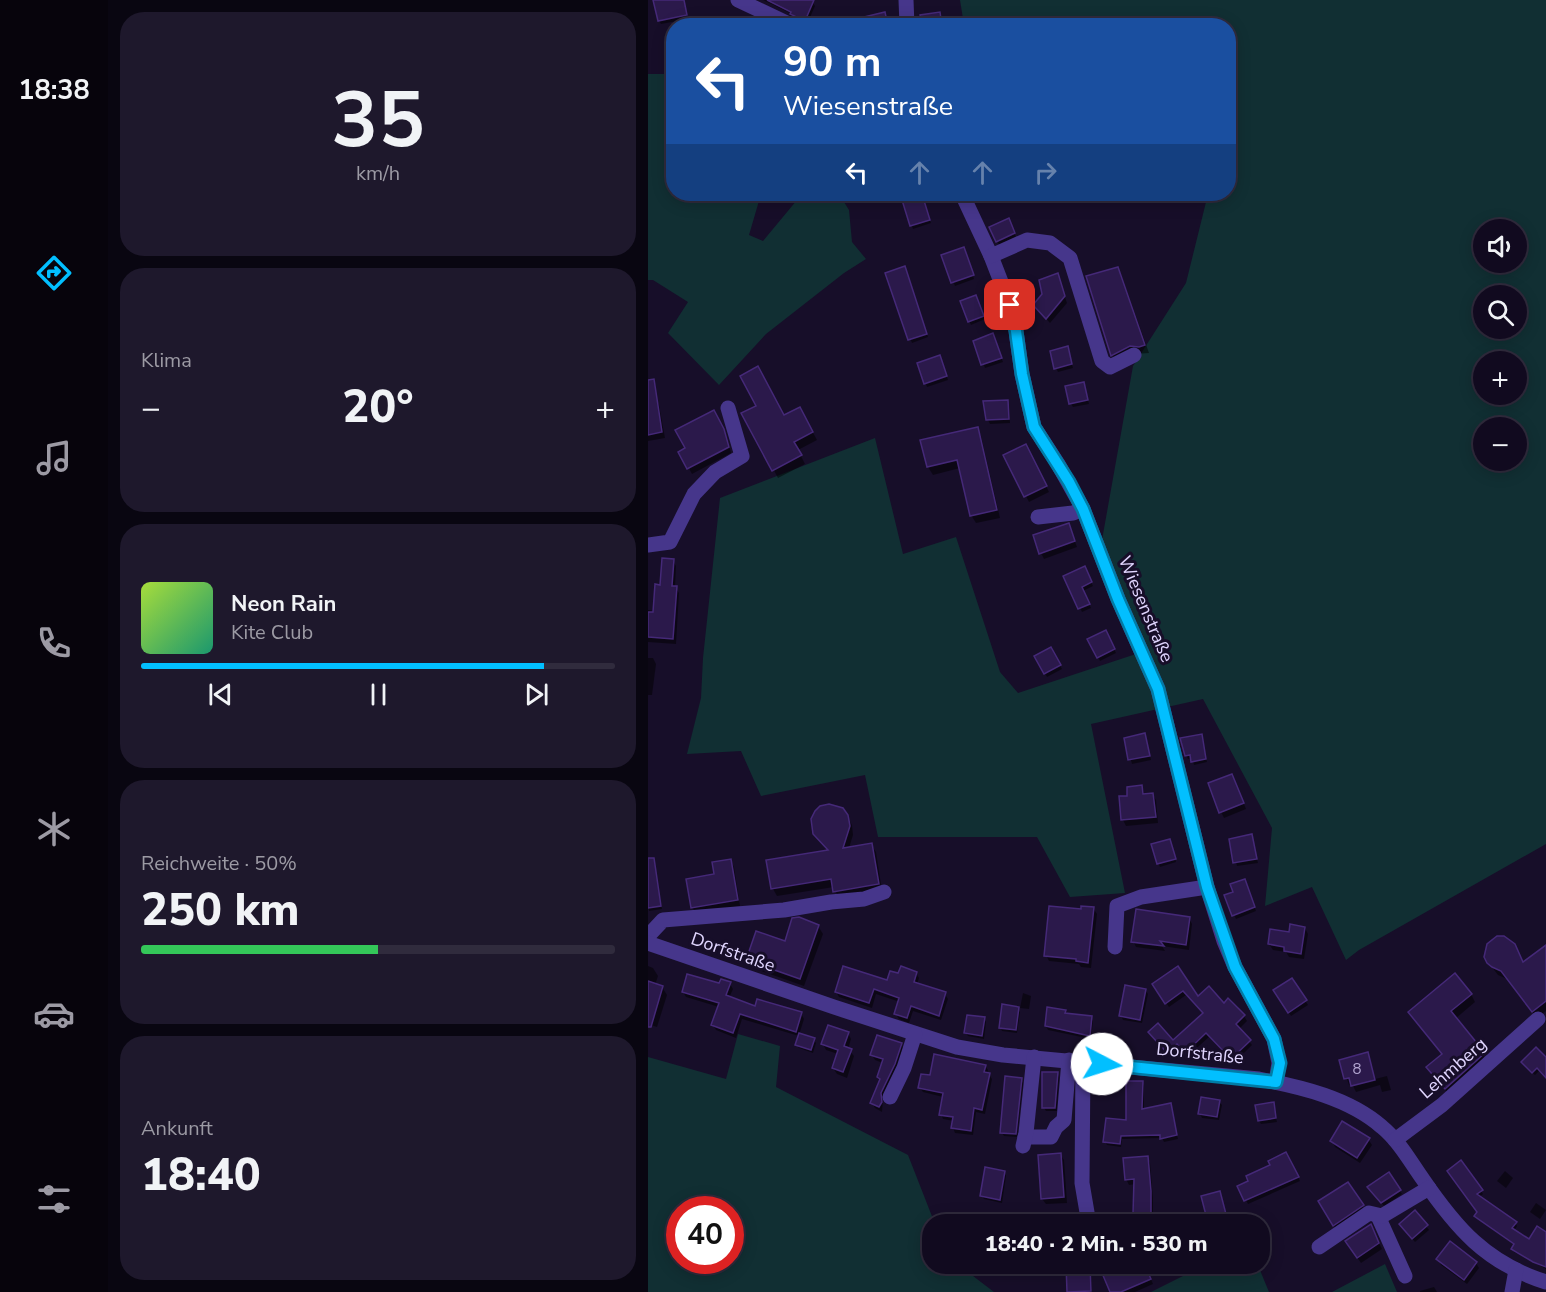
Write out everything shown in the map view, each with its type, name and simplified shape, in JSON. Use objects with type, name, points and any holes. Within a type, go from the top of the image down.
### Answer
[{"type":"street","points":[[738,0],[776,18]]},
{"type":"street","points":[[906,0],[907,18]]},
{"type":"street","name":"Wiesenstraße","points":[[965,201],[991,256],[1010,305],[1034,427],[1069,482],[1083,509],[1122,609],[1158,689],[1207,887],[1235,967],[1274,1039],[1280,1063],[1276,1082]]},
{"type":"street","points":[[991,256],[1027,240],[1050,243],[1070,258],[1102,361],[1110,367],[1134,355]]},
{"type":"street","points":[[648,545],[670,542],[694,494],[715,472],[742,456],[728,408]]},
{"type":"street","points":[[1038,517],[1073,513],[1083,509]]},
{"type":"street","points":[[1115,947],[1117,906],[1141,897],[1207,887]]},
{"type":"street","points":[[648,936],[663,920],[783,910],[864,899],[884,892]]},
{"type":"street","name":"Dorfstraße","points":[[648,943],[915,1034],[976,1051],[1276,1082],[1318,1094],[1369,1117],[1395,1140],[1456,1225],[1470,1239],[1516,1270],[1546,1282]]},
{"type":"street","name":"Lehmberg","points":[[1395,1140],[1442,1105],[1539,1024]]},
{"type":"street","points":[[890,1097],[904,1068],[915,1034]]},
{"type":"street","points":[[1034,1057],[1024,1142],[1051,1137],[1056,1127],[1064,1120],[1076,1061]]},
{"type":"street","points":[[1076,1061],[1082,1183],[1087,1214]]},
{"type":"street","points":[[1319,1247],[1369,1213],[1378,1216],[1393,1210],[1429,1188]]},
{"type":"street","points":[[1378,1216],[1405,1276]]},
{"type":"street","points":[[1512,1292],[1516,1270]]},
{"type":"green space","points":[[960,0],[1546,0],[1546,844],[1359,950],[1346,960],[1312,887],[1265,906],[1272,828],[1203,699],[1091,724],[1125,893],[1070,897],[1037,837],[878,837],[865,775],[761,796],[741,751],[687,754],[701,698],[720,498],[875,438],[903,554],[956,537],[1000,672],[1018,693],[1142,652],[1102,540],[1133,366],[1186,283],[1206,201],[1236,201],[1236,18],[963,18]]},
{"type":"green space","points":[[648,74],[666,74],[666,201],[759,201],[749,235],[763,241],[796,201],[843,201],[849,210],[852,242],[866,259],[844,273],[766,334],[719,385],[668,333],[688,302],[653,280],[648,280]]},
{"type":"green space","points":[[738,1034],[780,1046],[776,1087],[908,1155],[931,1214],[922,1214],[922,1274],[970,1274],[994,1292],[648,1292],[648,1057],[726,1079]]},
{"type":"green space","points":[[1385,1264],[1397,1292],[1332,1292]]},
{"type":"green space","points":[[1187,1274],[1262,1274],[1269,1292],[1151,1292]]},
{"type":"building","points":[[653,0],[684,0],[687,15],[658,21]]},
{"type":"building","points":[[767,0],[814,0],[806,18],[799,18],[790,14],[791,12]]},
{"type":"building","points":[[885,12],[886,18],[860,18]]},
{"type":"building","points":[[940,12],[941,18],[921,18],[920,15]]},
{"type":"building","points":[[902,201],[924,201],[930,220],[910,226]]},
{"type":"building","points":[[1009,218],[1015,233],[996,242],[989,227]]},
{"type":"building","points":[[964,247],[974,275],[951,283],[941,255]]},
{"type":"building","points":[[905,266],[927,334],[908,340],[885,273]]},
{"type":"building","points":[[1118,267],[1145,345],[1130,346],[1111,356],[1086,276]]},
{"type":"building","points":[[1058,273],[1065,296],[1046,319],[1033,305],[1042,294],[1039,280]]},
{"type":"building","points":[[976,295],[984,316],[968,322],[960,301]]},
{"type":"building","points":[[993,333],[1002,358],[981,365],[973,341]]},
{"type":"building","points":[[1068,346],[1072,364],[1054,369],[1050,351]]},
{"type":"building","points":[[940,355],[947,376],[924,384],[917,363]]},
{"type":"building","points":[[758,366],[784,415],[800,407],[813,432],[794,442],[802,455],[772,471],[741,413],[756,406],[740,376]]},
{"type":"building","points":[[654,379],[662,432],[648,435],[648,380]]},
{"type":"building","points":[[1084,382],[1088,400],[1069,404],[1065,386]]},
{"type":"building","points":[[1008,400],[1009,419],[986,420],[983,401]]},
{"type":"building","points":[[714,410],[724,429],[729,447],[687,469],[678,452],[685,448],[675,430]]},
{"type":"building","points":[[978,427],[997,510],[970,516],[957,460],[927,467],[920,440]]},
{"type":"building","points":[[1026,444],[1047,486],[1024,497],[1003,455]]},
{"type":"building","points":[[1069,523],[1075,541],[1039,554],[1033,535]]},
{"type":"building","points":[[662,558],[674,559],[672,586],[677,586],[673,639],[648,637],[648,612],[653,612],[655,584],[660,585]]},
{"type":"building","points":[[1085,566],[1092,582],[1082,587],[1090,604],[1078,609],[1063,576]]},
{"type":"building","points":[[1106,630],[1115,649],[1097,658],[1087,639]]},
{"type":"building","points":[[1051,647],[1061,665],[1044,674],[1034,656]]},
{"type":"building","points":[[1145,733],[1150,756],[1128,760],[1124,738]]},
{"type":"building","points":[[1202,734],[1206,759],[1191,762],[1190,755],[1185,756],[1180,738]]},
{"type":"building","points":[[1232,774],[1244,803],[1219,813],[1208,783]]},
{"type":"building","points":[[1142,785],[1143,794],[1153,793],[1156,817],[1121,820],[1119,796],[1127,796],[1127,787]]},
{"type":"building","points":[[829,804],[843,808],[848,815],[850,826],[843,848],[872,843],[879,884],[833,892],[831,879],[771,889],[766,860],[828,850],[813,834],[811,819],[820,806]]},
{"type":"building","points":[[1252,834],[1257,859],[1233,863],[1229,839]]},
{"type":"building","points":[[1170,839],[1176,859],[1157,864],[1151,844]]},
{"type":"building","points":[[648,858],[654,858],[661,906],[648,908]]},
{"type":"building","points":[[731,859],[738,900],[691,908],[686,879],[714,874],[712,862]]},
{"type":"building","points":[[1245,879],[1255,907],[1232,916],[1224,895],[1233,892],[1230,884]]},
{"type":"building","points":[[1049,906],[1081,909],[1081,906],[1094,907],[1088,963],[1076,961],[1076,959],[1044,956]]},
{"type":"building","points":[[1136,909],[1190,917],[1186,945],[1160,941],[1164,946],[1131,942]]},
{"type":"building","points":[[799,917],[819,925],[800,979],[746,960],[756,931],[785,941],[792,918]]},
{"type":"building","points":[[1290,924],[1305,927],[1301,954],[1284,951],[1284,947],[1268,944],[1270,929],[1289,932]]},
{"type":"building","points":[[1497,936],[1504,936],[1515,944],[1523,962],[1546,945],[1546,1001],[1532,1012],[1501,971],[1487,963],[1484,957],[1487,944]]},
{"type":"building","points":[[843,966],[887,980],[890,971],[898,973],[901,966],[917,972],[914,982],[946,992],[939,1016],[911,1006],[907,1018],[894,1014],[899,998],[874,989],[869,1003],[835,992]]},
{"type":"building","points":[[1178,966],[1198,996],[1209,986],[1224,1003],[1228,998],[1245,1015],[1236,1024],[1251,1040],[1231,1059],[1206,1033],[1185,1053],[1177,1044],[1167,1053],[1148,1032],[1158,1023],[1173,1040],[1203,1013],[1183,991],[1165,1004],[1152,984]]},
{"type":"building","points":[[1455,973],[1472,994],[1451,1011],[1485,1053],[1445,1089],[1426,1067],[1442,1054],[1408,1012]]},
{"type":"building","points":[[687,974],[719,983],[721,979],[731,982],[726,995],[755,1006],[757,999],[802,1012],[796,1032],[740,1014],[733,1033],[711,1025],[719,1003],[682,992]]},
{"type":"building","points":[[1292,978],[1307,1000],[1288,1013],[1273,990]]},
{"type":"building","points":[[648,981],[663,986],[651,1027],[648,1027]]},
{"type":"building","points":[[1125,985],[1146,989],[1140,1020],[1119,1016]]},
{"type":"building","points":[[1002,1004],[1019,1007],[1016,1030],[999,1028]]},
{"type":"building","points":[[1047,1007],[1066,1010],[1065,1013],[1092,1016],[1090,1036],[1045,1026]]},
{"type":"building","points":[[967,1015],[985,1017],[982,1036],[964,1033]]},
{"type":"building","points":[[828,1025],[849,1032],[844,1046],[852,1049],[843,1072],[832,1068],[838,1050],[821,1044]]},
{"type":"building","points":[[799,1033],[815,1038],[811,1050],[795,1045]]},
{"type":"building","points":[[877,1035],[902,1043],[881,1093],[882,1102],[879,1107],[870,1103],[880,1079],[877,1077],[883,1059],[870,1055]]},
{"type":"building","points":[[1536,1047],[1546,1057],[1546,1078],[1537,1068],[1532,1073],[1521,1062]]},
{"type":"building","points":[[1368,1052],[1375,1080],[1351,1086],[1349,1078],[1344,1079],[1339,1060]]},
{"type":"building","points":[[934,1054],[986,1065],[984,1072],[990,1073],[982,1110],[974,1108],[971,1131],[951,1128],[953,1117],[939,1115],[943,1093],[918,1088],[921,1074],[930,1075]]},
{"type":"building","points":[[1042,1072],[1058,1072],[1055,1108],[1042,1108]]},
{"type":"building","points":[[1005,1076],[1022,1078],[1016,1134],[1000,1133]]},
{"type":"building","points":[[1126,1081],[1143,1081],[1142,1109],[1171,1103],[1177,1135],[1160,1139],[1160,1135],[1121,1136],[1120,1144],[1103,1142],[1106,1118],[1126,1120]]},
{"type":"building","points":[[1201,1097],[1220,1100],[1217,1117],[1198,1114]]},
{"type":"building","points":[[1274,1102],[1276,1118],[1258,1121],[1255,1105]]},
{"type":"building","points":[[1342,1121],[1370,1138],[1357,1158],[1330,1141]]},
{"type":"building","points":[[1286,1152],[1299,1177],[1244,1201],[1237,1186],[1248,1181],[1246,1176],[1270,1165],[1268,1161]]},
{"type":"building","points":[[1061,1153],[1064,1197],[1041,1199],[1038,1155]]},
{"type":"building","points":[[1148,1156],[1151,1214],[1133,1214],[1134,1179],[1125,1180],[1123,1158]]},
{"type":"building","points":[[1461,1160],[1483,1190],[1477,1194],[1517,1222],[1512,1228],[1529,1239],[1537,1226],[1546,1232],[1546,1267],[1511,1249],[1514,1244],[1474,1216],[1477,1212],[1447,1171]]},
{"type":"building","points":[[985,1167],[1005,1171],[1000,1200],[980,1196]]},
{"type":"building","points":[[1389,1172],[1401,1190],[1381,1203],[1367,1187]]},
{"type":"building","points":[[1348,1182],[1364,1205],[1333,1226],[1318,1201]]},
{"type":"building","points":[[1220,1191],[1226,1214],[1206,1214],[1201,1196]]},
{"type":"building","points":[[1415,1210],[1428,1225],[1412,1239],[1399,1224]]},
{"type":"building","points":[[1371,1224],[1379,1243],[1357,1258],[1345,1241]]},
{"type":"building","points":[[1450,1241],[1477,1262],[1464,1280],[1436,1259]]},
{"type":"building","points":[[1066,1274],[1090,1274],[1091,1291],[1067,1292]]},
{"type":"building","points":[[1102,1274],[1149,1274],[1151,1279],[1121,1292],[1110,1292]]},
{"type":"route","points":[[1010,305],[1034,427],[1069,482],[1083,509],[1118,599],[1152,673],[1158,689],[1196,850],[1224,941],[1235,967],[1274,1039],[1280,1063],[1276,1082],[1102,1064]]}]
